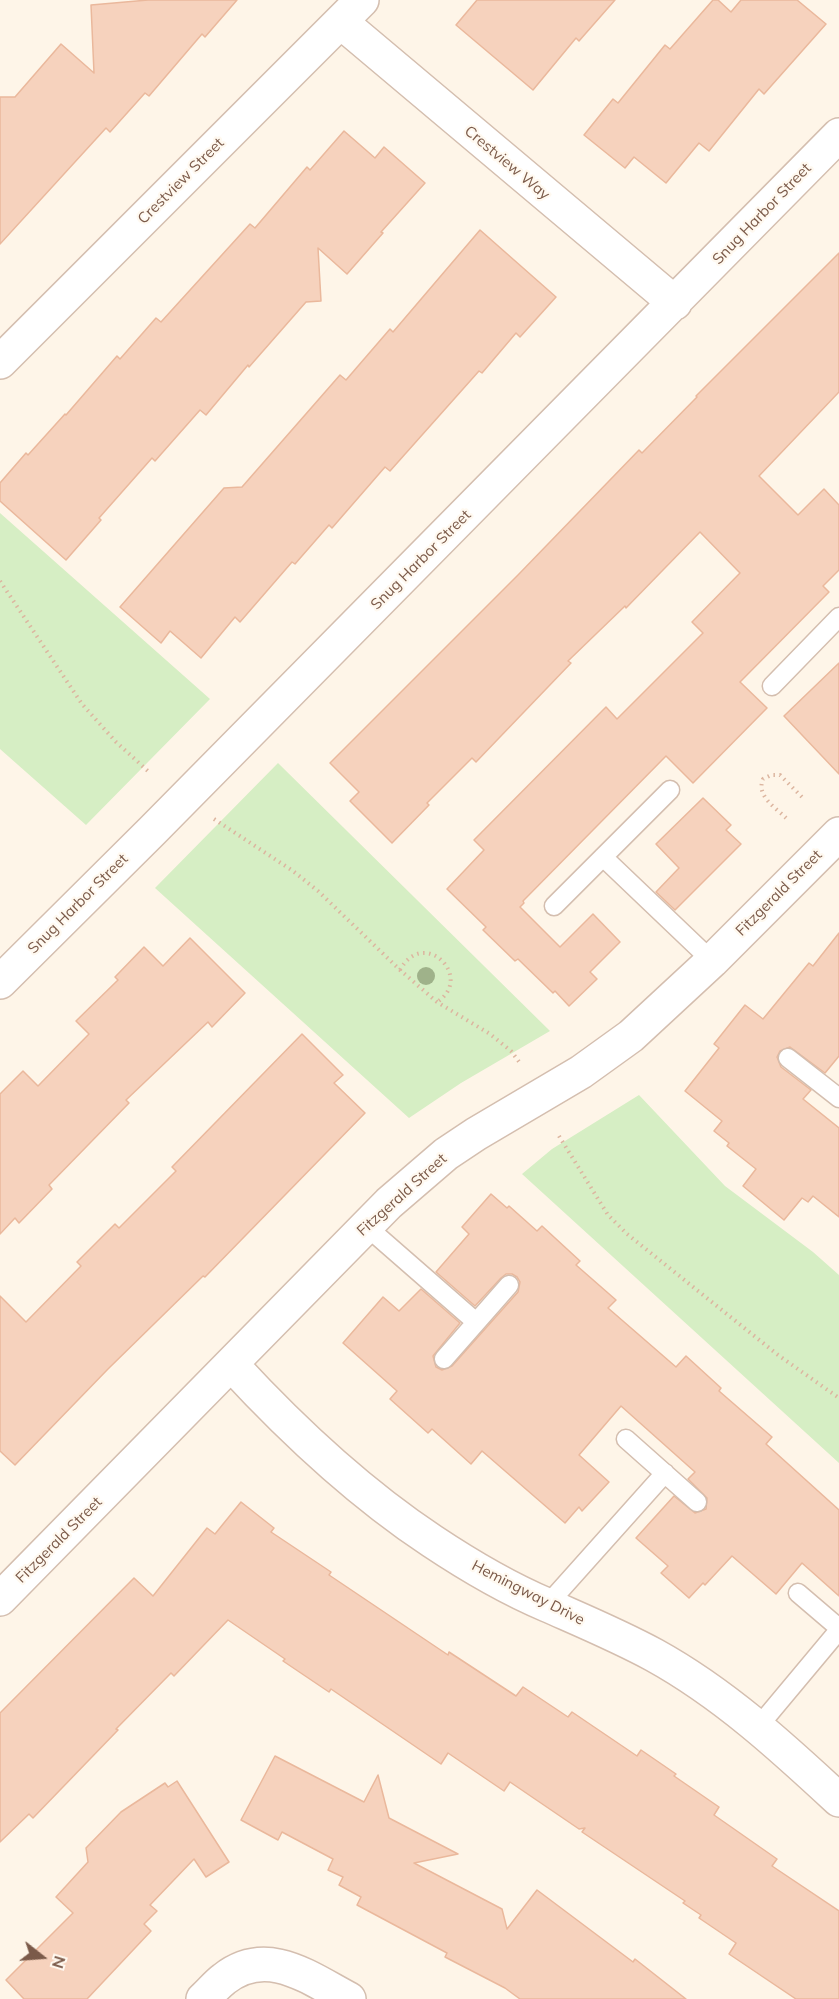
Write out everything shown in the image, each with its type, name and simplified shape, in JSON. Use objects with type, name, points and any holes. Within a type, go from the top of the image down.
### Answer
[{"type":"street","name":"Crestview Way","points":[[352,11],[675,303]]},
{"type":"street","name":"Crestview Street","points":[[0,362],[352,11]]},
{"type":"street","name":"Snug Harbor Street","points":[[0,982],[839,135]]},
{"type":"street","name":"Fitzgerald Street","points":[[0,1599],[366,1226],[418,1177],[446,1154],[476,1134],[581,1072],[631,1036],[712,961],[839,834]]},
{"type":"street","name":"Hemingway Drive","points":[[232,1365],[268,1404],[319,1452],[380,1504],[433,1542],[492,1577],[547,1605],[615,1635],[691,1678],[785,1749],[839,1800]]},
{"type":"street","points":[[203,1999],[224,1979],[241,1969],[255,1964],[268,1964],[292,1969],[349,1999]]},
{"type":"lane","points":[[771,686],[838,620]]},
{"type":"lane","points":[[554,906],[670,790]]},
{"type":"lane","points":[[603,857],[712,961]]},
{"type":"lane","points":[[788,1058],[839,1098]]},
{"type":"lane","points":[[366,1226],[476,1322]]},
{"type":"lane","points":[[444,1359],[509,1285]]},
{"type":"lane","points":[[626,1439],[698,1502]]},
{"type":"lane","points":[[547,1605],[665,1473]]},
{"type":"lane","points":[[758,1727],[839,1629],[798,1593]]},
{"type":"path","points":[[0,580],[82,705],[116,742],[149,772]]},
{"type":"path","points":[[786,818],[764,796],[760,788],[763,779],[771,775],[780,775],[804,800]]},
{"type":"path","points":[[214,819],[293,871],[318,891],[400,970],[437,1002],[490,1034],[511,1051],[520,1063]]},
{"type":"path","points":[[400,970],[404,962],[419,953],[436,956],[443,961],[450,977],[450,985],[437,1002]]},
{"type":"path","points":[[559,1136],[608,1215],[627,1234],[778,1355],[839,1398]]},
{"type":"green space","points":[[0,513],[210,699],[86,825],[0,749]]},
{"type":"green space","points":[[278,763],[550,1031],[461,1083],[409,1118],[155,888]]},
{"type":"green space","points":[[639,1095],[725,1186],[813,1252],[839,1275],[839,1463],[522,1174],[552,1149]]},
{"type":"building","points":[[148,0],[237,0],[205,37],[202,34],[149,96],[145,93],[110,132],[106,128],[0,244],[0,97],[15,97],[61,44],[94,73],[91,5]]},
{"type":"building","points":[[477,0],[615,0],[579,41],[576,38],[533,90],[456,25]]},
{"type":"building","points":[[713,0],[718,0],[731,12],[741,0],[797,0],[826,24],[764,94],[759,89],[709,151],[699,143],[666,183],[634,157],[625,168],[584,135],[613,99],[618,103],[665,45],[670,49]]},
{"type":"building","points":[[344,131],[375,158],[384,147],[425,183],[347,274],[318,248],[321,301],[306,302],[206,415],[200,410],[155,461],[152,458],[99,518],[101,520],[66,560],[0,501],[0,483],[26,453],[28,455],[66,415],[117,356],[120,359],[156,318],[161,322],[250,224],[255,228],[307,167],[310,170]]},
{"type":"building","points":[[480,230],[556,297],[520,337],[516,333],[482,373],[479,371],[390,471],[385,467],[332,528],[329,525],[295,564],[292,562],[240,622],[235,617],[201,658],[170,631],[161,643],[120,607],[224,488],[242,487],[340,375],[346,380],[390,329],[393,332]]},
{"type":"building","points":[[839,253],[839,392],[759,476],[798,515],[824,489],[839,505],[839,570],[823,586],[829,592],[740,682],[767,708],[693,783],[666,756],[523,901],[520,907],[560,947],[593,914],[620,942],[590,972],[597,979],[569,1006],[518,959],[515,961],[483,930],[486,927],[447,889],[484,850],[474,840],[606,707],[617,719],[703,633],[692,622],[740,573],[700,532],[626,608],[625,606],[568,661],[571,663],[476,762],[472,758],[427,803],[429,805],[392,843],[350,801],[359,792],[330,763],[639,450],[642,453]]},
{"type":"building","points":[[839,663],[839,774],[784,716]]},
{"type":"building","points":[[703,798],[731,825],[726,830],[741,844],[675,910],[656,892],[679,868],[656,844]]},
{"type":"building","points":[[839,933],[839,1056],[825,1073],[790,1047],[780,1051],[777,1057],[781,1067],[811,1090],[803,1099],[839,1128],[839,1217],[813,1196],[808,1202],[802,1198],[784,1220],[743,1186],[756,1169],[727,1146],[729,1143],[714,1131],[722,1121],[685,1091],[719,1048],[714,1044],[745,1005],[763,1019],[809,963],[813,966]]},
{"type":"building","points":[[190,938],[245,993],[212,1027],[208,1022],[126,1100],[129,1103],[49,1185],[52,1189],[19,1223],[15,1218],[0,1234],[0,1094],[23,1071],[38,1086],[89,1034],[76,1021],[118,980],[115,977],[144,947],[163,966]]},
{"type":"building","points":[[302,1034],[343,1075],[334,1083],[365,1113],[205,1277],[203,1276],[108,1369],[15,1465],[0,1451],[0,1296],[26,1322],[81,1266],[77,1262],[115,1224],[119,1228],[176,1171],[172,1167]]},
{"type":"building","points":[[491,1194],[507,1208],[509,1206],[537,1231],[542,1226],[580,1261],[576,1265],[616,1300],[608,1308],[676,1367],[686,1356],[721,1388],[719,1391],[772,1437],[766,1444],[839,1510],[839,1596],[802,1563],[776,1594],[732,1556],[705,1585],[703,1583],[689,1598],[661,1573],[668,1566],[636,1538],[674,1496],[695,1513],[706,1509],[707,1498],[688,1479],[695,1472],[621,1406],[579,1455],[609,1482],[582,1511],[579,1507],[565,1523],[482,1451],[471,1464],[432,1429],[428,1433],[390,1399],[397,1391],[343,1343],[383,1297],[399,1311],[421,1289],[460,1323],[433,1356],[436,1367],[442,1370],[452,1366],[518,1292],[520,1282],[517,1277],[506,1274],[475,1306],[436,1272],[469,1234],[462,1227]]},
{"type":"building","points":[[241,1502],[274,1528],[271,1532],[331,1572],[329,1575],[448,1655],[449,1652],[516,1696],[523,1687],[568,1717],[572,1712],[637,1756],[641,1750],[719,1807],[714,1815],[777,1859],[772,1866],[839,1911],[839,1999],[796,1999],[729,1954],[736,1943],[699,1918],[701,1915],[683,1903],[685,1901],[582,1832],[585,1828],[579,1829],[510,1782],[504,1791],[448,1753],[441,1764],[331,1689],[329,1692],[283,1661],[285,1659],[228,1620],[174,1676],[171,1673],[33,1818],[29,1814],[0,1842],[0,1713],[134,1578],[153,1596],[207,1528],[215,1534]]},
{"type":"building","points":[[275,1756],[364,1802],[378,1775],[389,1818],[458,1854],[414,1863],[502,1909],[507,1929],[537,1890],[633,1962],[635,1959],[686,1999],[520,1999],[505,1988],[445,1957],[447,1953],[357,1905],[361,1897],[339,1885],[343,1877],[328,1870],[333,1859],[282,1832],[278,1840],[241,1820]]},
{"type":"building","points":[[177,1781],[229,1862],[206,1877],[194,1859],[150,1905],[157,1911],[144,1924],[151,1931],[87,1999],[24,1999],[6,1980],[73,1913],[56,1897],[88,1862],[86,1848],[121,1812],[165,1783],[168,1787]]}]
